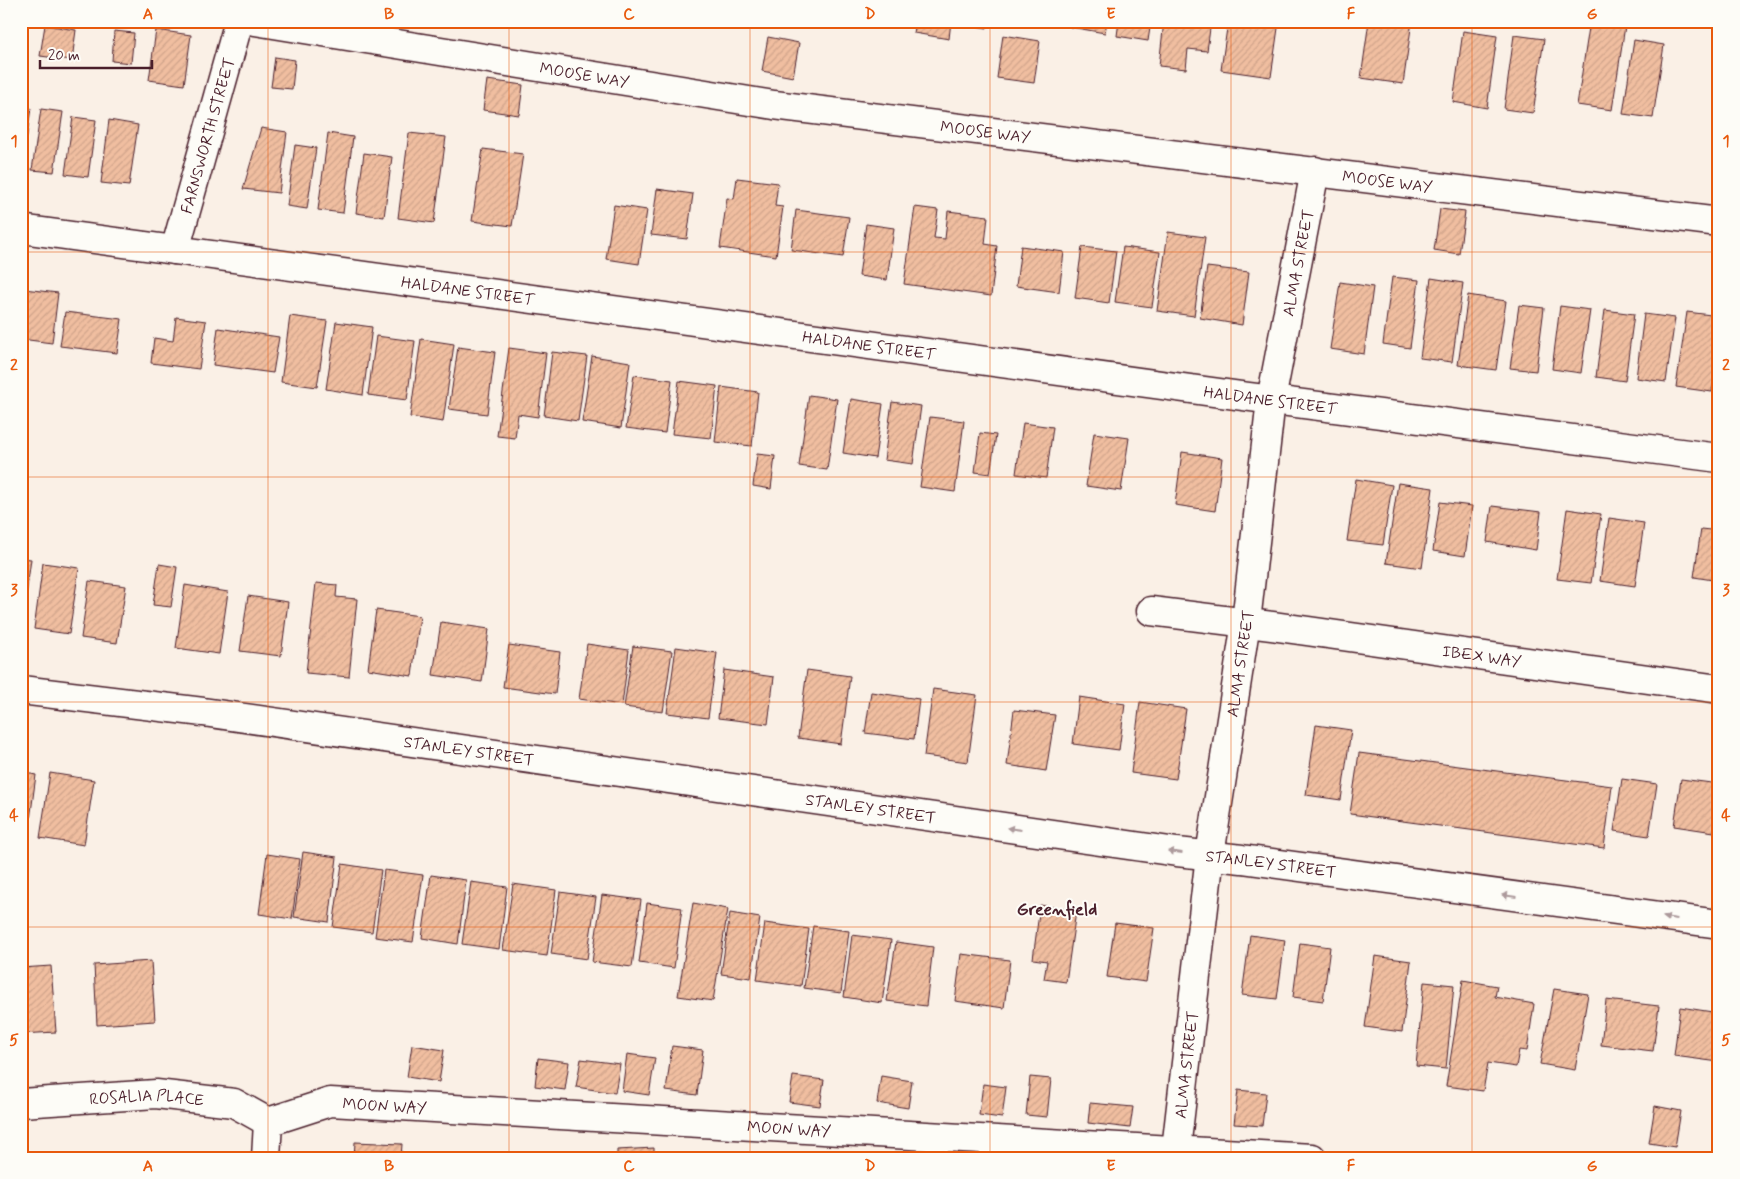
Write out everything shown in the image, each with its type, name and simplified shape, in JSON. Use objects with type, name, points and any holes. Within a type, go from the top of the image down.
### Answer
[{"type":"street","name":"FARNSWORTH STREET","points":[[175,250],[239,21]]},
{"type":"street","name":"MOOSE WAY","points":[[255,21],[774,105],[1719,222]]},
{"type":"street","name":"ALMA STREET","points":[[1176,1154],[1210,855],[1246,622],[1271,400],[1315,171]]},
{"type":"street","name":"HALDANE STREET","points":[[21,229],[1271,400],[1719,458]]},
{"type":"street","name":"IBEX WAY","points":[[1152,611],[1246,622],[1719,689]]},
{"type":"street","name":"STANLEY STREET","points":[[21,690],[203,712],[1158,850],[1210,855],[1719,924]]},
{"type":"street","name":"ROSALIA PLACE","points":[[21,1102],[156,1094],[234,1103],[268,1122]]},
{"type":"street","name":"MOON WAY","points":[[268,1122],[330,1102],[1176,1154],[1312,1158]]},
{"type":"street","points":[[266,1158],[268,1122]]},
{"type":"building","points":[[916,21],[951,21],[949,39],[914,33]]},
{"type":"building","points":[[963,21],[988,21],[987,28],[963,24]]},
{"type":"building","points":[[1071,21],[1107,21],[1105,33],[1070,27]]},
{"type":"building","points":[[1119,21],[1151,21],[1148,41],[1117,36]]},
{"type":"building","points":[[1164,21],[1211,21],[1207,51],[1188,49],[1186,69],[1159,66]]},
{"type":"building","points":[[1228,21],[1279,21],[1271,77],[1221,70]]},
{"type":"building","points":[[1369,21],[1412,21],[1403,84],[1361,78]]},
{"type":"building","points":[[1590,21],[1625,26],[1612,110],[1577,105]]},
{"type":"building","points":[[45,25],[76,30],[72,60],[40,56]]},
{"type":"building","points":[[156,30],[191,35],[184,85],[149,80]]},
{"type":"building","points":[[114,31],[134,33],[131,63],[112,61]]},
{"type":"building","points":[[1463,31],[1497,36],[1487,108],[1453,102]]},
{"type":"building","points":[[1003,35],[1040,41],[1034,83],[997,78]]},
{"type":"building","points":[[1514,35],[1544,39],[1533,113],[1504,109]]},
{"type":"building","points":[[768,37],[799,43],[793,77],[762,71]]},
{"type":"building","points":[[1634,40],[1664,45],[1653,118],[1623,114]]},
{"type":"building","points":[[275,57],[295,60],[292,89],[271,87]]},
{"type":"building","points":[[487,80],[523,85],[519,115],[483,110]]},
{"type":"building","points":[[21,107],[31,108],[22,169],[21,169]]},
{"type":"building","points":[[41,109],[63,112],[54,172],[32,170]]},
{"type":"building","points":[[73,117],[96,120],[88,177],[65,174]]},
{"type":"building","points":[[109,120],[138,125],[129,186],[101,183]]},
{"type":"building","points":[[261,128],[287,132],[279,193],[243,189]]},
{"type":"building","points":[[328,133],[353,137],[343,213],[318,210]]},
{"type":"building","points":[[409,133],[446,137],[434,223],[398,218]]},
{"type":"building","points":[[295,145],[316,148],[307,209],[287,206]]},
{"type":"building","points":[[483,149],[523,154],[512,226],[472,221]]},
{"type":"building","points":[[364,153],[392,157],[384,217],[356,213]]},
{"type":"building","points":[[737,178],[778,183],[775,206],[783,207],[776,256],[720,248],[727,198],[734,199]]},
{"type":"building","points":[[657,189],[693,194],[687,239],[651,235]]},
{"type":"building","points":[[614,205],[647,210],[639,264],[606,259]]},
{"type":"building","points":[[915,207],[938,210],[934,238],[945,239],[948,211],[988,216],[985,244],[997,246],[991,296],[904,284]]},
{"type":"building","points":[[1440,209],[1465,212],[1459,254],[1434,250]]},
{"type":"building","points":[[796,210],[849,217],[843,257],[791,250]]},
{"type":"building","points":[[866,224],[894,228],[887,280],[859,276]]},
{"type":"building","points":[[1168,232],[1205,237],[1194,316],[1157,311]]},
{"type":"building","points":[[1021,246],[1064,252],[1059,292],[1016,286]]},
{"type":"building","points":[[1082,247],[1116,251],[1109,303],[1075,298]]},
{"type":"building","points":[[1123,247],[1160,252],[1152,307],[1115,302]]},
{"type":"building","points":[[1207,267],[1249,272],[1242,325],[1200,318]]},
{"type":"building","points":[[1392,277],[1419,280],[1410,348],[1383,344]]},
{"type":"building","points":[[1431,278],[1463,283],[1452,362],[1420,358]]},
{"type":"building","points":[[1340,282],[1373,287],[1364,354],[1330,349]]},
{"type":"building","points":[[24,289],[58,293],[52,343],[21,339],[21,313]]},
{"type":"building","points":[[1468,295],[1506,301],[1496,370],[1458,365]]},
{"type":"building","points":[[1519,305],[1544,308],[1536,371],[1510,368]]},
{"type":"building","points":[[1560,306],[1590,310],[1581,373],[1552,369]]},
{"type":"building","points":[[1605,310],[1634,314],[1625,381],[1596,377]]},
{"type":"building","points":[[65,312],[122,319],[117,353],[60,346]]},
{"type":"building","points":[[1687,312],[1719,316],[1719,347],[1712,392],[1676,387]]},
{"type":"building","points":[[1644,314],[1675,318],[1666,382],[1636,378]]},
{"type":"building","points":[[290,316],[327,321],[317,387],[281,382]]},
{"type":"building","points":[[176,317],[206,321],[199,369],[151,363],[154,338],[173,341]]},
{"type":"building","points":[[336,322],[372,327],[363,395],[326,389]]},
{"type":"building","points":[[218,328],[279,337],[273,373],[213,365]]},
{"type":"building","points":[[376,336],[415,341],[407,400],[368,395]]},
{"type":"building","points":[[421,339],[454,344],[443,422],[410,417]]},
{"type":"building","points":[[458,347],[495,352],[487,414],[449,409]]},
{"type":"building","points":[[509,348],[546,353],[538,417],[518,414],[515,438],[497,436]]},
{"type":"building","points":[[552,352],[587,356],[578,421],[544,416]]},
{"type":"building","points":[[592,356],[630,362],[621,428],[582,422]]},
{"type":"building","points":[[634,375],[672,380],[665,433],[626,428]]},
{"type":"building","points":[[679,381],[717,386],[711,438],[672,434]]},
{"type":"building","points":[[721,387],[758,392],[752,446],[715,442]]},
{"type":"building","points":[[809,395],[837,399],[827,470],[799,466]]},
{"type":"building","points":[[851,399],[883,404],[875,458],[843,453]]},
{"type":"building","points":[[892,402],[921,406],[913,464],[884,460]]},
{"type":"building","points":[[930,417],[964,421],[955,492],[920,487]]},
{"type":"building","points":[[1023,423],[1053,427],[1046,478],[1016,474]]},
{"type":"building","points":[[980,433],[996,435],[990,474],[975,472]]},
{"type":"building","points":[[1094,433],[1129,438],[1121,491],[1086,486]]},
{"type":"building","points":[[1182,452],[1222,458],[1215,511],[1175,505]]},
{"type":"building","points":[[757,454],[775,456],[771,489],[753,486]]},
{"type":"building","points":[[1356,479],[1392,485],[1383,545],[1347,541]]},
{"type":"building","points":[[1398,483],[1433,488],[1422,568],[1386,563]]},
{"type":"building","points":[[1440,502],[1472,506],[1465,556],[1433,551]]},
{"type":"building","points":[[1492,506],[1541,512],[1536,550],[1487,542]]},
{"type":"building","points":[[1567,509],[1601,514],[1591,583],[1557,579]]},
{"type":"building","points":[[1609,518],[1644,523],[1635,586],[1600,581]]},
{"type":"building","points":[[1701,529],[1719,531],[1719,581],[1694,577]]},
{"type":"building","points":[[21,558],[31,559],[22,626],[21,626]]},
{"type":"building","points":[[43,563],[79,568],[69,634],[34,629]]},
{"type":"building","points":[[159,564],[177,567],[171,607],[153,605]]},
{"type":"building","points":[[89,581],[126,586],[117,643],[81,638]]},
{"type":"building","points":[[316,583],[337,585],[336,597],[357,599],[349,677],[306,673]]},
{"type":"building","points":[[185,585],[228,592],[219,654],[176,648]]},
{"type":"building","points":[[248,596],[288,602],[281,656],[240,651]]},
{"type":"building","points":[[376,610],[420,616],[412,676],[368,669]]},
{"type":"building","points":[[441,622],[489,629],[482,682],[433,675]]},
{"type":"building","points":[[587,644],[629,650],[622,705],[579,699]]},
{"type":"building","points":[[509,645],[560,652],[555,694],[503,687]]},
{"type":"building","points":[[633,646],[672,651],[663,712],[624,707]]},
{"type":"building","points":[[676,647],[717,653],[708,718],[667,713]]},
{"type":"building","points":[[724,670],[774,677],[768,724],[718,718]]},
{"type":"building","points":[[807,670],[850,676],[841,744],[798,738]]},
{"type":"building","points":[[933,689],[977,695],[968,762],[924,756]]},
{"type":"building","points":[[871,692],[919,699],[914,739],[865,733]]},
{"type":"building","points":[[1079,697],[1125,704],[1119,750],[1073,744]]},
{"type":"building","points":[[1140,702],[1186,709],[1176,779],[1131,773]]},
{"type":"building","points":[[1014,710],[1055,715],[1046,771],[1007,765]]},
{"type":"building","points":[[1316,725],[1351,730],[1341,800],[1306,795]]},
{"type":"building","points":[[1359,753],[1612,786],[1604,848],[1350,814]]},
{"type":"building","points":[[21,772],[36,775],[28,835],[21,834]]},
{"type":"building","points":[[50,773],[94,780],[84,845],[40,838]]},
{"type":"building","points":[[1622,779],[1657,784],[1649,836],[1614,831]]},
{"type":"building","points":[[1681,779],[1719,784],[1714,832],[1674,826]]},
{"type":"building","points":[[303,852],[337,857],[329,922],[294,917]]},
{"type":"building","points":[[267,854],[300,859],[292,919],[259,914]]},
{"type":"building","points":[[342,864],[381,870],[372,932],[333,927]]},
{"type":"building","points":[[384,870],[423,875],[413,942],[375,937]]},
{"type":"building","points":[[431,875],[466,880],[458,944],[422,938]]},
{"type":"building","points":[[471,882],[507,887],[499,949],[462,944]]},
{"type":"building","points":[[513,884],[556,890],[547,956],[503,950]]},
{"type":"building","points":[[560,892],[596,897],[587,959],[551,954]]},
{"type":"building","points":[[602,895],[641,900],[632,967],[592,962]]},
{"type":"building","points":[[647,903],[682,908],[674,968],[639,963]]},
{"type":"building","points":[[693,903],[728,909],[713,1001],[678,996]]},
{"type":"building","points":[[1040,905],[1076,911],[1066,982],[1044,979],[1047,961],[1033,959]]},
{"type":"building","points":[[730,913],[760,918],[751,978],[721,974]]},
{"type":"building","points":[[765,923],[809,929],[801,986],[757,980]]},
{"type":"building","points":[[1115,923],[1154,928],[1146,982],[1107,977]]},
{"type":"building","points":[[813,926],[849,931],[841,993],[804,988]]},
{"type":"building","points":[[852,935],[891,940],[882,1003],[844,997]]},
{"type":"building","points":[[1250,935],[1285,940],[1277,999],[1242,995]]},
{"type":"building","points":[[896,942],[933,947],[926,1006],[887,1001]]},
{"type":"building","points":[[1300,943],[1330,947],[1323,1001],[1293,997]]},
{"type":"building","points":[[961,954],[1010,960],[1004,1008],[955,1001]]},
{"type":"building","points":[[1375,956],[1411,961],[1402,1032],[1365,1027]]},
{"type":"building","points":[[151,961],[155,1021],[97,1025],[94,965]]},
{"type":"building","points":[[51,966],[56,1032],[21,1034],[21,968]]},
{"type":"building","points":[[1463,980],[1497,986],[1495,997],[1534,1004],[1527,1051],[1519,1050],[1516,1067],[1488,1063],[1483,1091],[1446,1086]]},
{"type":"building","points":[[1424,982],[1454,985],[1446,1069],[1416,1066]]},
{"type":"building","points":[[1554,989],[1588,994],[1575,1070],[1540,1064]]},
{"type":"building","points":[[1606,1000],[1659,1006],[1653,1051],[1601,1045]]},
{"type":"building","points":[[1680,1007],[1719,1013],[1719,1062],[1674,1056]]},
{"type":"building","points":[[412,1045],[444,1050],[439,1082],[407,1077]]},
{"type":"building","points":[[672,1046],[703,1050],[697,1095],[666,1091]]},
{"type":"building","points":[[627,1054],[655,1058],[649,1095],[622,1091]]},
{"type":"building","points":[[538,1058],[569,1062],[565,1090],[535,1086]]},
{"type":"building","points":[[581,1059],[620,1064],[615,1093],[576,1087]]},
{"type":"building","points":[[793,1076],[824,1080],[820,1106],[789,1102]]},
{"type":"building","points":[[881,1076],[912,1081],[908,1108],[877,1103]]},
{"type":"building","points":[[1030,1077],[1051,1079],[1047,1117],[1026,1115]]},
{"type":"building","points":[[983,1084],[1006,1087],[1002,1118],[979,1115]]},
{"type":"building","points":[[1238,1090],[1266,1093],[1262,1126],[1234,1124]]},
{"type":"building","points":[[1090,1103],[1133,1107],[1130,1128],[1088,1123]]},
{"type":"building","points":[[1655,1106],[1681,1111],[1675,1147],[1649,1143]]},
{"type":"building","points":[[355,1142],[402,1144],[401,1158],[354,1158]]},
{"type":"building","points":[[654,1148],[654,1158],[617,1158],[617,1150]]},
{"type":"district","name":"Greenfield","points":[[1057,909]]}]
